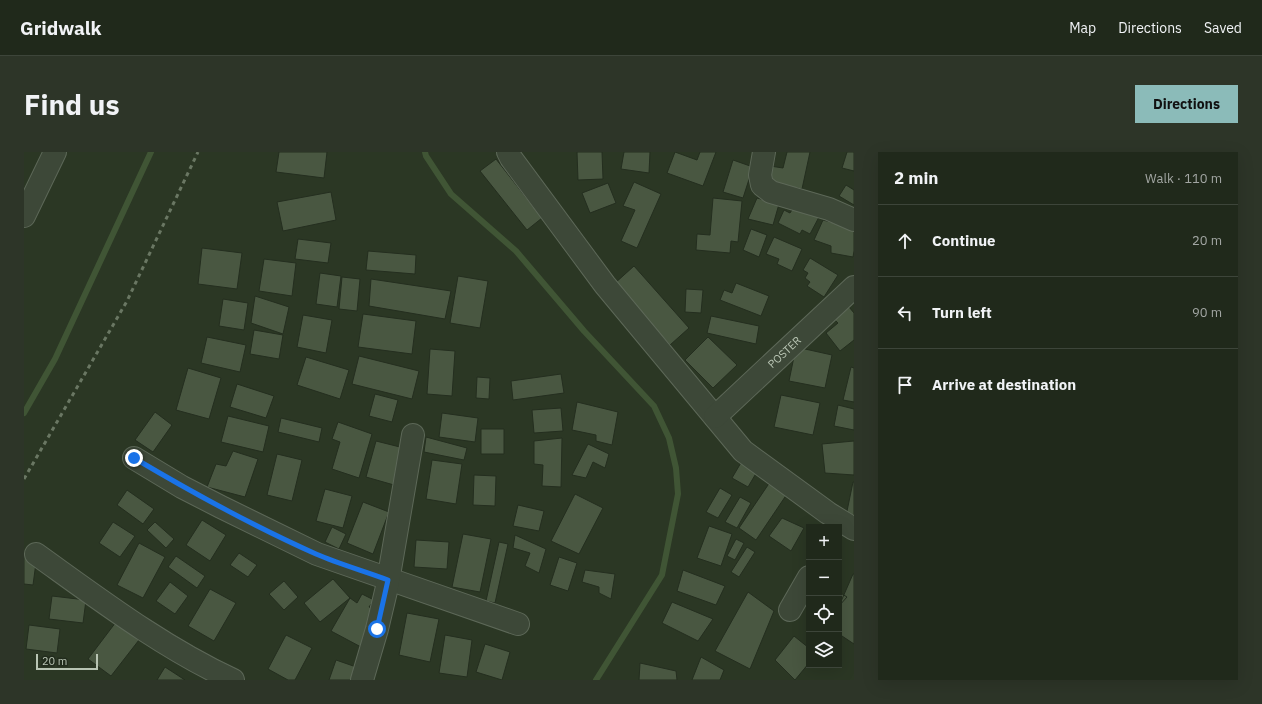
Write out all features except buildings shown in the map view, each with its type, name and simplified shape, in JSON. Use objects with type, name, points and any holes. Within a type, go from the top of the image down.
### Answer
[{"type":"street","points":[[24,216],[55,152]]},
{"type":"street","points":[[764,152],[760,175],[762,185],[771,192],[829,209],[854,220]]},
{"type":"street","points":[[515,154],[605,285],[743,451],[844,526]]},
{"type":"street","name":"POSTER","points":[[715,417],[854,287]]},
{"type":"street","points":[[362,680],[377,629],[388,580],[413,435]]},
{"type":"street","points":[[134,458],[182,487],[317,554],[388,580],[518,624]]},
{"type":"street","points":[[36,554],[153,637],[232,680]]},
{"type":"street","points":[[790,610],[806,582]]},
{"type":"waterway","points":[[24,413],[55,359],[151,152]]},
{"type":"waterway","points":[[425,152],[426,156],[451,194],[516,251],[584,331],[654,406],[669,438],[676,468],[678,494],[662,575],[596,680]]},
{"type":"railway","points":[[24,479],[127,301],[198,152]]},
{"type":"route","points":[[134,458],[182,487],[317,554],[388,580],[377,629]]}]
